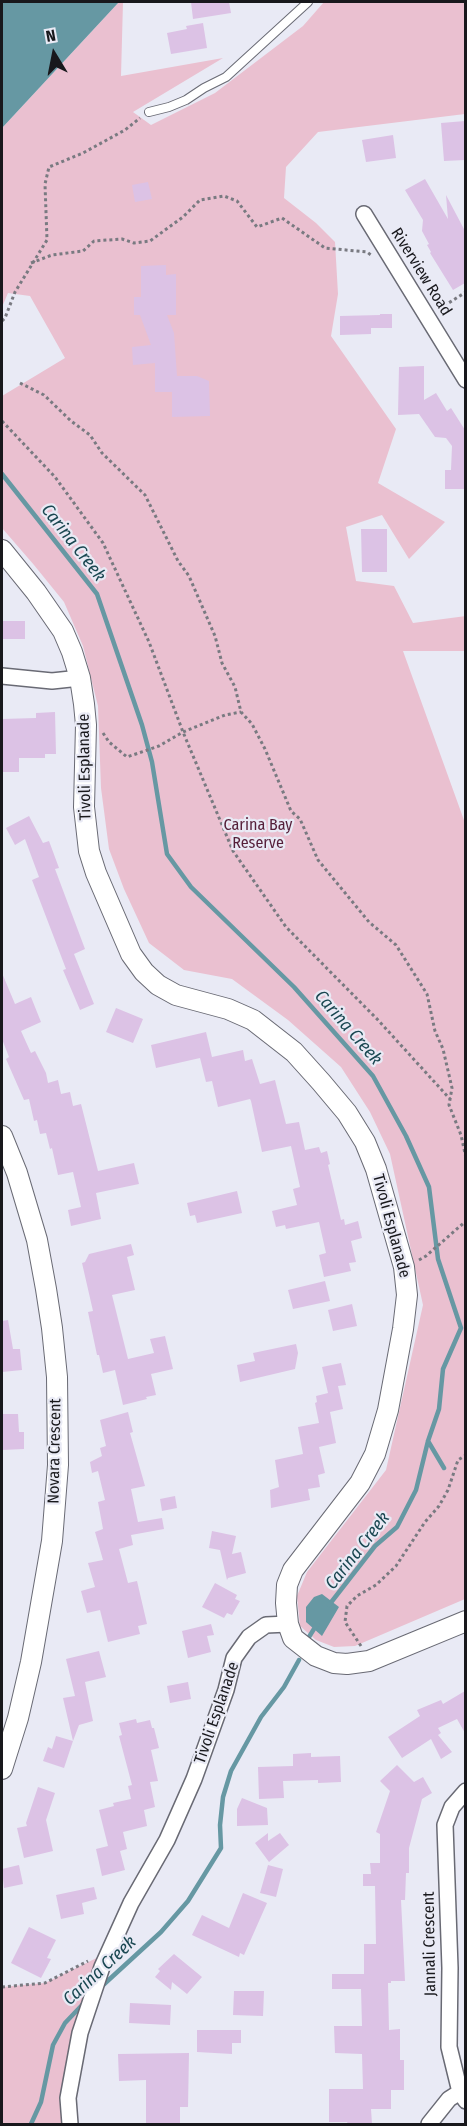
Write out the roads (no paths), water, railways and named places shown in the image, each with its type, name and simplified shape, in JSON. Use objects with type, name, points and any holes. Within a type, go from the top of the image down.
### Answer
[{"type":"street","name":"Riverview Road","points":[[364,214],[465,380]]},
{"type":"street","name":"Tivoli Esplanade","points":[[2,550],[36,592],[63,631],[72,652],[80,678],[86,725],[84,807],[89,851],[130,954],[158,985],[176,994],[228,1009],[253,1020],[294,1052],[347,1113],[365,1142],[376,1169],[404,1267],[407,1295],[404,1329],[388,1410],[375,1454],[360,1483],[293,1570],[287,1585],[288,1624],[266,1625],[249,1636],[234,1658],[226,1690],[194,1779],[167,1840],[131,1903],[109,1952],[80,2033],[68,2098],[70,2124]]},
{"type":"street","points":[[2,676],[52,681],[80,678]]},
{"type":"street","name":"Novara Crescent","points":[[2,1136],[17,1173],[37,1240],[46,1288],[57,1377],[58,1465],[52,1541],[31,1662],[18,1718],[2,1769]]},
{"type":"street","points":[[288,1624],[293,1638],[305,1649],[334,1663],[346,1664],[369,1661],[465,1621]]},
{"type":"street","name":"Jannali Crescent","points":[[462,2096],[449,2047],[450,1968],[445,1825],[452,1807],[465,1791]]},
{"type":"street","points":[[429,2124],[449,2099],[462,2096]]},
{"type":"lane","points":[[149,112],[186,100],[226,77],[308,2]]},
{"type":"water","points":[[2,2],[119,2],[2,128]]},
{"type":"water","points":[[322,1594],[339,1607],[322,1636],[306,1622],[306,1607],[314,1597]]},
{"type":"waterway","name":"Carina Creek","points":[[2,474],[97,594],[142,725],[152,762],[167,854],[191,887],[294,987],[373,1076],[406,1136],[429,1187],[438,1259],[461,1328],[443,1369],[439,1409],[428,1441],[416,1490],[397,1527],[375,1546],[329,1605]]},
{"type":"waterway","points":[[428,1441],[444,1468]]},
{"type":"waterway","name":"Carina Creek","points":[[309,1637],[317,1624]]},
{"type":"waterway","name":"Carina Creek","points":[[101,1987],[161,1932],[188,1901],[221,1848],[220,1825],[223,1797],[231,1771],[261,1717],[284,1687],[299,1660]]},
{"type":"waterway","name":"Carina Creek","points":[[31,2124],[41,2102],[53,2045],[65,2023],[84,2003]]},
{"type":"park label","name":"Carina Bay Reserve","points":[[258,835]]}]
